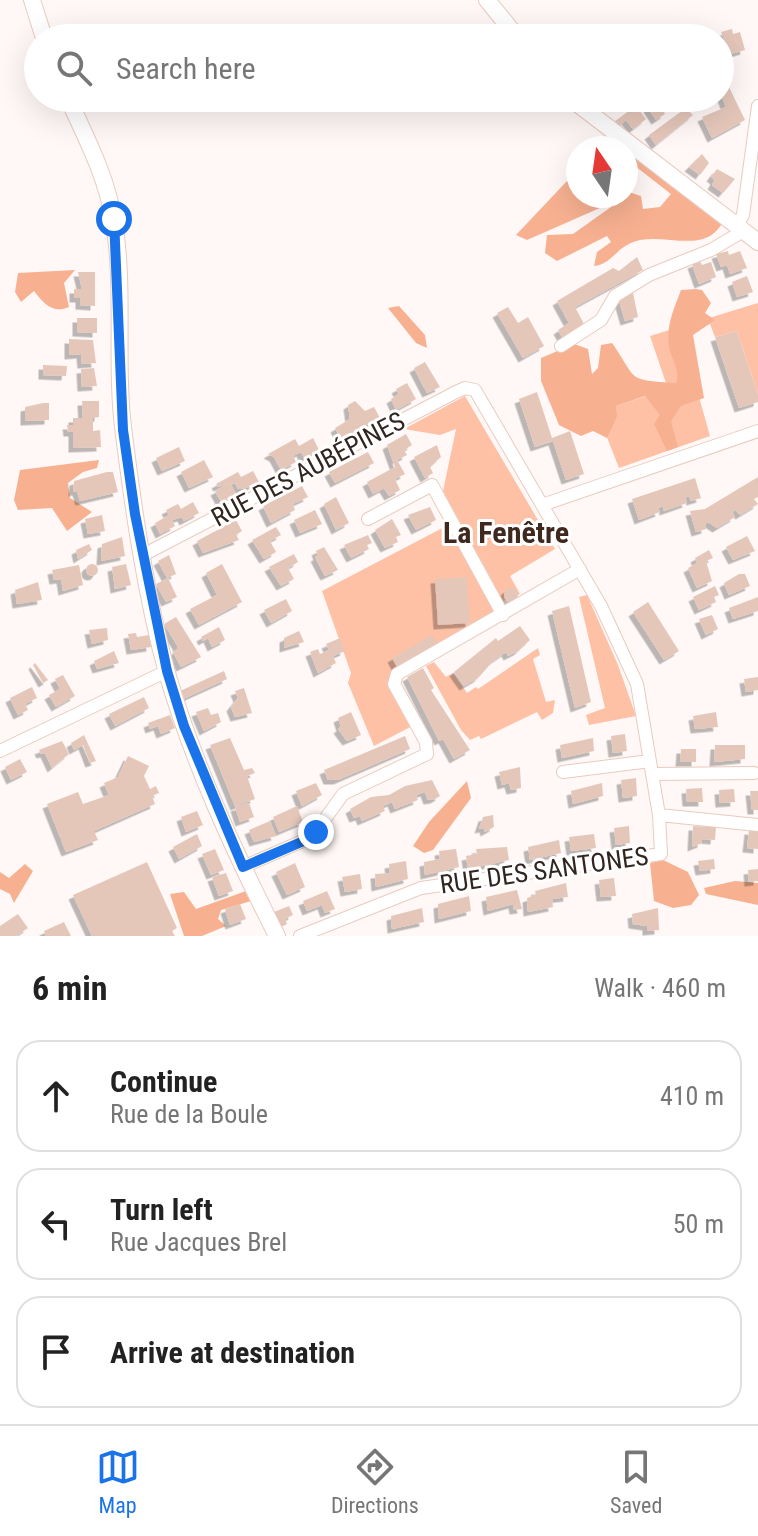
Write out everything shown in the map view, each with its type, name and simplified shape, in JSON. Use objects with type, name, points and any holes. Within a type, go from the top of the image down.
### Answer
[{"type":"street","points":[[32,0],[40,24]]},
{"type":"street","points":[[487,0],[507,24]]},
{"type":"street","points":[[561,346],[601,320],[615,296],[649,275],[711,250],[741,227],[758,106]]},
{"type":"street","points":[[74,112],[104,182],[114,219],[123,430],[143,555],[167,671],[184,726],[243,867],[277,936]]},
{"type":"street","points":[[589,112],[758,242]]},
{"type":"street","name":"RUE DES AUBÉPINES","points":[[143,555],[456,392],[475,390],[542,505]]},
{"type":"street","points":[[659,815],[637,684],[613,629],[542,505],[758,431]]},
{"type":"street","points":[[368,519],[432,485],[503,615]]},
{"type":"street","points":[[243,867],[312,837],[343,794],[427,754],[426,742],[394,679],[437,649],[503,615],[580,569]]},
{"type":"street","points":[[0,751],[167,671]]},
{"type":"street","points":[[563,772],[652,767],[754,773]]},
{"type":"street","name":"RUE DES SANTONES","points":[[300,936],[421,888],[661,854],[659,815],[758,825]]},
{"type":"shaded area","points":[[638,151],[724,219],[707,238],[643,240],[631,243],[605,262],[594,266],[597,252],[611,242],[607,236],[557,261],[545,253],[547,235],[573,234],[610,208],[638,208],[638,195],[641,196],[643,209],[660,207],[671,194],[638,168]]},
{"type":"shaded area","points":[[566,182],[566,208],[600,208],[527,240],[516,235]]},
{"type":"shaded area","points":[[75,270],[64,283],[69,307],[58,309],[49,306],[34,291],[21,302],[15,292],[18,273]]},
{"type":"shaded area","points":[[681,290],[702,290],[711,303],[705,313],[715,320],[693,335],[704,398],[681,406],[671,421],[678,447],[667,451],[654,424],[660,415],[645,396],[616,406],[617,416],[607,438],[593,431],[581,436],[559,425],[541,381],[541,358],[574,344],[588,349],[592,374],[598,368],[601,345],[612,343],[635,376],[648,381],[676,383],[677,373],[668,338],[670,324]]},
{"type":"shaded area","points":[[758,303],[758,395],[737,331],[715,337],[710,324],[681,333],[710,436],[619,468],[597,412],[668,389],[650,336]]},
{"type":"shaded area","points":[[399,306],[425,335],[427,348],[416,343],[388,308]]},
{"type":"shaded area","points":[[465,396],[555,549],[510,576],[520,594],[503,601],[443,491],[456,429],[440,435],[404,429]]},
{"type":"shaded area","points":[[99,460],[97,468],[83,472],[68,483],[70,498],[92,512],[67,531],[52,508],[18,510],[14,500],[20,470]]},
{"type":"shaded area","points":[[452,523],[503,615],[394,679],[416,724],[374,746],[348,683],[351,673],[322,591]]},
{"type":"shaded area","points":[[587,595],[618,665],[636,716],[589,725],[586,715],[605,708],[579,597]]},
{"type":"shaded area","points":[[538,648],[540,655],[533,659],[546,702],[555,700],[553,713],[542,720],[537,712],[481,739],[479,736],[470,740],[461,730],[426,666],[434,662],[446,677],[453,673],[467,693],[476,687],[478,689]]},
{"type":"shaded area","points":[[467,781],[471,798],[433,850],[424,853],[413,846],[429,822]]},
{"type":"shaded area","points":[[663,860],[688,872],[699,895],[691,905],[673,908],[654,901],[650,863]]},
{"type":"shaded area","points":[[25,864],[33,871],[14,903],[10,894],[0,889],[0,872],[9,878]]},
{"type":"shaded area","points":[[735,881],[758,883],[758,905],[706,894],[704,888]]},
{"type":"shaded area","points":[[246,891],[251,901],[221,910],[218,919],[226,926],[202,936],[184,936],[170,894],[184,892],[196,909]]},
{"type":"building","points":[[740,32],[745,50],[734,53],[734,34]]},
{"type":"building","points":[[734,97],[745,120],[712,138],[702,117],[714,112],[734,112]]},
{"type":"building","points":[[628,112],[641,112],[646,119],[633,129],[626,120],[620,125],[615,121]]},
{"type":"building","points":[[651,112],[664,112],[665,114],[656,120]]},
{"type":"building","points":[[681,112],[693,115],[656,145],[649,135]]},
{"type":"building","points":[[702,154],[709,163],[700,175],[689,167]]},
{"type":"building","points":[[717,169],[735,179],[723,193],[712,185],[715,180],[711,177]]},
{"type":"building","points":[[728,251],[729,255],[740,251],[747,268],[730,274],[727,265],[721,267],[716,254]]},
{"type":"building","points":[[637,257],[643,270],[575,307],[584,324],[562,337],[558,330],[569,323],[557,301],[613,268],[619,271]]},
{"type":"building","points":[[700,261],[702,265],[711,262],[716,277],[699,284],[692,264]]},
{"type":"building","points":[[78,272],[95,272],[95,306],[80,305],[80,298],[74,298],[74,289],[82,289]]},
{"type":"building","points":[[747,276],[753,292],[737,297],[732,282]]},
{"type":"building","points":[[633,293],[638,317],[625,321],[618,297]]},
{"type":"building","points":[[508,307],[518,323],[528,317],[544,346],[523,358],[497,313]]},
{"type":"building","points":[[77,318],[97,318],[97,333],[77,332]]},
{"type":"building","points":[[737,331],[758,395],[758,402],[739,408],[715,337]]},
{"type":"building","points":[[69,339],[93,340],[96,363],[82,364],[81,354],[69,355]]},
{"type":"building","points":[[425,362],[440,387],[427,393],[414,368]]},
{"type":"building","points":[[43,365],[67,366],[66,376],[43,375]]},
{"type":"building","points":[[94,368],[97,386],[82,387],[81,369]]},
{"type":"building","points":[[407,383],[416,399],[396,410],[391,399],[399,394],[396,389]]},
{"type":"building","points":[[537,392],[552,438],[570,431],[584,474],[566,480],[553,441],[535,447],[519,399]]},
{"type":"building","points":[[82,401],[99,401],[99,417],[93,418],[93,431],[100,430],[101,447],[73,448],[73,432],[68,432],[67,425],[73,425],[73,418],[83,418]]},
{"type":"building","points":[[355,401],[365,411],[374,407],[380,418],[341,439],[335,428],[350,419],[348,405]]},
{"type":"building","points":[[49,403],[49,420],[25,421],[25,407]]},
{"type":"building","points":[[406,434],[412,445],[404,450],[407,455],[397,460],[405,474],[395,479],[400,490],[389,496],[384,488],[373,494],[367,482],[395,467],[387,445]]},
{"type":"building","points":[[313,438],[319,450],[304,458],[301,452],[293,456],[296,462],[281,470],[274,457],[268,454],[295,439],[299,446]]},
{"type":"building","points":[[437,445],[441,457],[430,467],[433,473],[425,478],[414,457]]},
{"type":"building","points":[[179,447],[185,461],[162,471],[156,458]]},
{"type":"building","points":[[368,452],[374,463],[335,483],[329,472]]},
{"type":"building","points":[[204,460],[213,477],[189,488],[181,472]]},
{"type":"building","points":[[253,471],[259,482],[244,489],[238,489],[235,483],[231,485],[236,494],[221,502],[215,491],[230,483],[218,487],[216,484],[238,472],[241,477]]},
{"type":"building","points":[[113,472],[118,492],[80,501],[77,491],[73,492],[74,481]]},
{"type":"building","points":[[758,477],[758,497],[754,499],[758,504],[740,515],[736,510],[732,512],[735,517],[717,528],[708,522],[706,529],[696,532],[690,511],[705,509]]},
{"type":"building","points":[[695,478],[701,498],[691,501],[689,496],[685,498],[687,503],[664,511],[663,506],[658,508],[660,512],[639,520],[632,499]]},
{"type":"building","points":[[302,486],[308,497],[293,504],[295,510],[271,523],[263,506]]},
{"type":"building","points":[[336,497],[349,523],[336,530],[324,504]]},
{"type":"building","points":[[193,502],[199,513],[184,521],[182,517],[172,520],[175,526],[160,534],[155,523],[169,515],[166,510],[178,504],[181,509]]},
{"type":"building","points":[[430,507],[436,520],[416,530],[408,515]]},
{"type":"building","points":[[315,510],[322,524],[300,533],[294,520]]},
{"type":"building","points":[[102,515],[105,531],[88,534],[85,519]]},
{"type":"building","points":[[392,519],[401,535],[396,537],[398,542],[385,548],[375,530]]},
{"type":"building","points":[[236,520],[242,531],[236,535],[239,540],[203,553],[197,541]]},
{"type":"building","points":[[276,527],[281,535],[270,541],[276,552],[264,559],[252,540]]},
{"type":"building","points":[[368,535],[372,543],[367,545],[369,549],[351,558],[344,545]]},
{"type":"building","points":[[747,536],[755,551],[733,560],[726,547]]},
{"type":"building","points":[[122,537],[125,556],[101,561],[102,544]]},
{"type":"building","points":[[89,544],[92,550],[78,559],[76,550]]},
{"type":"building","points":[[324,547],[338,570],[325,576],[315,557],[318,556],[316,551]]},
{"type":"building","points":[[709,550],[713,558],[706,561],[712,581],[697,588],[688,568],[697,563],[695,558]]},
{"type":"building","points":[[294,554],[298,562],[288,568],[294,579],[281,586],[269,567]]},
{"type":"building","points":[[169,555],[176,574],[167,578],[158,561]]},
{"type":"building","points":[[92,564],[98,570],[92,576],[86,570]]},
{"type":"building","points":[[126,564],[131,585],[115,589],[112,567]]},
{"type":"building","points":[[222,564],[242,602],[199,625],[190,609],[217,595],[206,573]]},
{"type":"building","points":[[79,565],[83,585],[63,591],[61,579],[54,580],[52,570]]},
{"type":"building","points":[[745,574],[750,586],[729,595],[724,583]]},
{"type":"building","points":[[467,577],[470,623],[438,625],[435,579]]},
{"type":"building","points":[[168,578],[177,597],[166,602],[156,584]]},
{"type":"building","points":[[38,582],[42,600],[17,604],[15,590]]},
{"type":"building","points":[[715,586],[719,595],[714,597],[716,602],[699,610],[693,597]]},
{"type":"building","points":[[511,588],[518,595],[511,602],[504,595]]},
{"type":"building","points":[[758,597],[758,611],[733,619],[729,608]]},
{"type":"building","points":[[286,599],[292,611],[271,623],[264,610]]},
{"type":"building","points":[[648,602],[679,651],[664,660],[633,612]]},
{"type":"building","points":[[569,606],[591,702],[575,708],[552,611]]},
{"type":"building","points":[[712,615],[718,629],[706,635],[699,619]]},
{"type":"building","points":[[176,617],[201,657],[181,667],[173,652],[178,649],[177,645],[164,624]]},
{"type":"building","points":[[520,626],[530,640],[518,651],[508,656],[506,652],[493,661],[478,678],[464,686],[454,672],[496,638],[498,641]]},
{"type":"building","points":[[219,627],[225,640],[212,647],[208,638],[203,641],[201,637]]},
{"type":"building","points":[[107,628],[108,640],[92,644],[89,630]]},
{"type":"building","points":[[299,631],[304,642],[284,648],[284,638]]},
{"type":"building","points":[[136,633],[137,637],[149,635],[151,647],[131,650],[128,634]]},
{"type":"building","points":[[432,635],[438,644],[397,667],[392,658]]},
{"type":"building","points":[[340,638],[345,651],[333,656],[336,663],[318,673],[310,652],[318,649],[320,654],[329,650],[326,644]]},
{"type":"building","points":[[114,651],[119,663],[97,669],[94,661]]},
{"type":"building","points":[[35,663],[48,680],[43,683],[33,665]]},
{"type":"building","points":[[423,668],[434,688],[431,690],[470,750],[454,759],[443,739],[439,741],[407,677]]},
{"type":"building","points":[[224,671],[227,679],[183,699],[180,691]]},
{"type":"building","points":[[63,675],[75,696],[56,707],[49,695],[60,689],[55,679]]},
{"type":"building","points":[[758,677],[758,690],[746,692],[744,679]]},
{"type":"building","points":[[32,687],[37,698],[25,704],[28,710],[18,715],[10,698]]},
{"type":"building","points":[[244,688],[252,713],[235,717],[231,707],[238,698],[235,691]]},
{"type":"building","points":[[144,697],[149,708],[115,726],[109,714]]},
{"type":"building","points":[[208,708],[211,715],[218,713],[221,722],[204,731],[196,712]]},
{"type":"building","points":[[351,712],[361,735],[347,741],[338,729],[341,727],[338,718]]},
{"type":"building","points":[[716,712],[718,727],[695,729],[693,716]]},
{"type":"building","points":[[170,715],[175,728],[161,734],[158,726],[150,729],[148,723]]},
{"type":"building","points":[[625,734],[627,751],[613,753],[611,736]]},
{"type":"building","points":[[84,735],[96,761],[90,763],[83,745],[74,750],[71,743]]},
{"type":"building","points":[[405,736],[410,749],[338,780],[328,780],[324,770]]},
{"type":"building","points":[[230,738],[244,770],[252,768],[255,773],[247,776],[255,799],[235,806],[210,745]]},
{"type":"building","points":[[593,738],[594,751],[562,758],[560,745]]},
{"type":"building","points":[[62,741],[69,754],[52,768],[45,753],[41,754],[39,750]]},
{"type":"building","points":[[715,745],[745,745],[745,759],[714,762]]},
{"type":"building","points":[[681,749],[696,749],[696,762],[680,762]]},
{"type":"building","points":[[128,756],[149,766],[144,776],[150,789],[156,786],[159,793],[152,796],[155,804],[94,831],[98,840],[66,852],[47,804],[78,792],[83,804],[109,795],[104,783],[118,777]]},
{"type":"building","points":[[20,759],[27,772],[11,780],[5,767]]},
{"type":"building","points":[[520,767],[521,788],[511,790],[509,783],[502,785],[499,772]]},
{"type":"building","points":[[636,778],[637,796],[623,798],[621,780]]},
{"type":"building","points":[[432,780],[440,796],[435,799],[428,800],[425,792],[416,795],[418,800],[395,809],[392,802],[383,806],[385,811],[362,821],[360,816],[354,818],[350,809],[371,797],[389,795],[405,786]]},
{"type":"building","points":[[316,783],[322,795],[302,806],[296,791]]},
{"type":"building","points":[[602,783],[603,796],[573,804],[571,791]]},
{"type":"building","points":[[702,788],[703,802],[687,802],[686,789]]},
{"type":"building","points":[[734,789],[735,802],[720,803],[719,790]]},
{"type":"building","points":[[750,791],[758,791],[758,810],[752,810]]},
{"type":"building","points":[[249,803],[254,817],[240,822],[235,807]]},
{"type":"building","points":[[297,806],[303,822],[279,832],[273,817]]},
{"type":"building","points":[[197,811],[203,825],[186,832],[181,817]]},
{"type":"building","points":[[493,815],[494,827],[485,832],[484,828],[479,829],[483,817]]},
{"type":"building","points":[[270,821],[276,836],[254,842],[249,830]]},
{"type":"building","points":[[629,826],[630,843],[616,845],[614,828]]},
{"type":"building","points":[[693,826],[716,827],[715,840],[702,839],[702,843],[692,847]]},
{"type":"building","points":[[749,830],[758,831],[758,849],[747,848]]},
{"type":"building","points":[[197,834],[202,846],[179,859],[173,847]]},
{"type":"building","points":[[594,834],[596,848],[571,851],[569,837]]},
{"type":"building","points":[[559,840],[561,853],[530,860],[528,847]]},
{"type":"building","points":[[507,847],[509,860],[468,869],[466,856],[477,854],[476,849]]},
{"type":"building","points":[[215,849],[224,870],[211,875],[202,854]]},
{"type":"building","points":[[456,849],[459,867],[425,875],[424,862],[440,859],[439,851]]},
{"type":"building","points":[[714,859],[715,869],[700,871],[698,861]]},
{"type":"building","points":[[406,861],[408,879],[376,887],[375,874],[390,873],[389,864]]},
{"type":"building","points":[[147,862],[177,928],[172,931],[175,936],[92,936],[73,895]]},
{"type":"building","points":[[295,863],[305,887],[287,895],[276,872]]},
{"type":"building","points":[[758,869],[758,881],[749,882],[748,870]]},
{"type":"building","points":[[226,873],[233,891],[219,896],[212,877]]},
{"type":"building","points":[[360,874],[362,889],[345,892],[342,877]]},
{"type":"building","points":[[614,878],[616,896],[601,897],[599,880]]},
{"type":"building","points":[[566,883],[568,897],[552,899],[553,907],[528,912],[527,898],[536,895],[535,891]]},
{"type":"building","points":[[517,890],[522,909],[514,910],[513,904],[488,911],[486,897]]},
{"type":"building","points":[[327,891],[335,909],[325,913],[322,905],[307,911],[303,901]]},
{"type":"building","points":[[469,896],[471,911],[439,919],[438,904]]},
{"type":"building","points":[[240,904],[246,919],[230,925],[225,909]]},
{"type":"building","points":[[289,906],[293,915],[285,919],[287,924],[281,927],[274,912]]},
{"type":"building","points":[[422,908],[424,922],[392,929],[391,916]]},
{"type":"building","points":[[658,908],[659,930],[647,931],[647,926],[633,924],[632,914]]},
{"type":"building","points":[[18,914],[28,928],[16,936],[0,936],[0,926]]},
{"type":"building","points":[[64,922],[71,936],[46,936],[44,931]]},
{"type":"district","name":"La Fenêtre","points":[[506,532]]},
{"type":"route","points":[[114,219],[123,430],[135,514],[167,671],[184,726],[243,867],[306,840],[316,832]]}]
